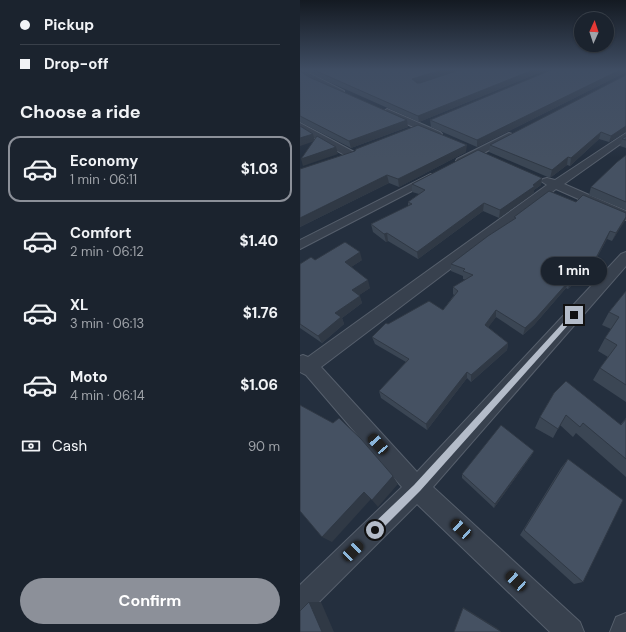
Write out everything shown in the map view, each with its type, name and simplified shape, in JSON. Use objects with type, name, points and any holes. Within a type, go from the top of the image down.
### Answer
[{"type":"street","points":[[378,108],[450,140]]},
{"type":"street","points":[[408,132],[435,121]]},
{"type":"street","points":[[300,126],[356,153],[337,160]]},
{"type":"street","points":[[451,166],[520,130]]},
{"type":"street","points":[[570,632],[417,488],[304,367],[555,185],[626,136]]},
{"type":"street","points":[[464,146],[492,158]]},
{"type":"street","points":[[300,245],[437,174]]},
{"type":"street","points":[[534,176],[626,216]]},
{"type":"street","points":[[300,603],[417,488],[626,258]]},
{"type":"street","points":[[624,632],[626,627]]},
{"type":"building","points":[[300,99],[360,99],[407,120],[349,141],[300,116]]},
{"type":"building","points":[[381,99],[459,99],[418,116]]},
{"type":"building","points":[[480,99],[560,99],[477,140],[430,120]]},
{"type":"building","points":[[578,99],[626,99],[626,126],[611,136],[601,132],[571,158],[568,157],[552,170],[490,145]]},
{"type":"building","points":[[418,125],[467,145],[398,179],[387,175],[300,218],[300,169],[355,151],[356,149]]},
{"type":"building","points":[[300,126],[313,134],[300,138]]},
{"type":"building","points":[[317,136],[336,147],[301,159]]},
{"type":"building","points":[[478,150],[542,178],[533,185],[535,186],[500,210],[484,203],[417,252],[387,233],[384,234],[371,224],[412,204],[408,202],[425,190],[412,184]]},
{"type":"building","points":[[626,155],[626,202],[591,187],[617,162]]},
{"type":"building","points":[[549,191],[576,202],[583,195],[626,213],[626,217],[616,233],[610,231],[597,256],[570,282],[569,281],[525,328],[496,310],[485,325],[508,343],[471,375],[467,372],[426,424],[379,391],[409,359],[372,337],[386,323],[388,324],[429,301],[443,310],[458,291],[453,287],[473,275],[463,271],[465,269],[451,264],[488,236],[516,218],[514,217]]},
{"type":"building","points":[[345,242],[360,252],[345,262],[368,280],[352,290],[360,296],[335,313],[341,317],[318,336],[300,324],[300,264],[311,257],[315,260]]},
{"type":"building","points":[[626,291],[626,385],[600,368],[617,345],[605,338],[619,317],[609,312]]},
{"type":"building","points":[[566,381],[621,425],[626,419],[626,459],[583,423],[580,427],[566,415],[558,429],[540,417],[554,393]]},
{"type":"building","points":[[300,405],[333,423],[339,418],[361,439],[393,476],[372,500],[364,492],[322,537],[300,511]]},
{"type":"building","points":[[501,425],[534,451],[495,504],[462,474]]},
{"type":"building","points":[[568,459],[623,500],[583,582],[524,530]]},
{"type":"building","points":[[309,602],[322,632],[300,632],[300,611]]},
{"type":"building","points":[[463,608],[500,631],[501,632],[454,632]]},
{"type":"route","points":[[375,530],[417,488],[574,315]]}]
